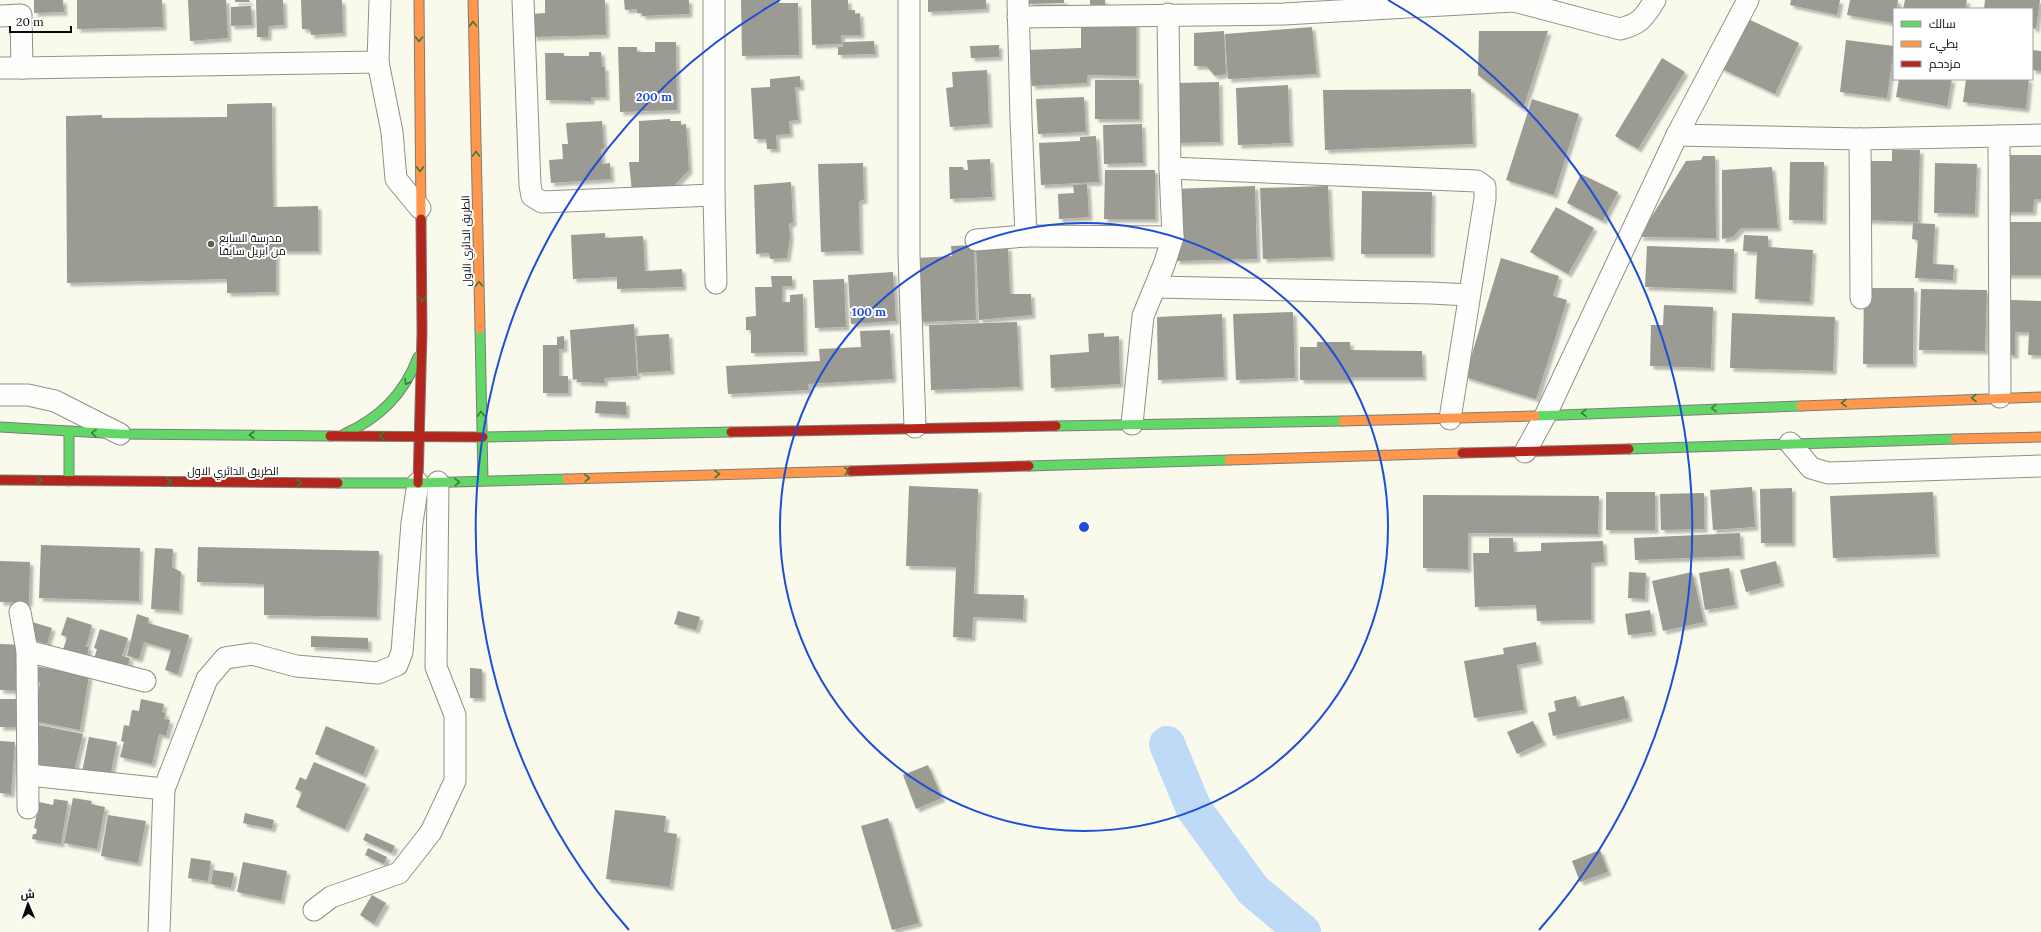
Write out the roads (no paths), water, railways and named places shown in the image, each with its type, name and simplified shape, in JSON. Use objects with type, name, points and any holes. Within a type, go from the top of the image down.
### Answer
[{"type":"main road","points":[[419,0],[422,332],[421,436],[428,483]]},
{"type":"main road","name":"الطريق الدائري الاول","points":[[473,0],[483,481]]},
{"type":"main road","points":[[337,436],[369,422],[395,400],[406,385],[414,368],[420,350],[422,332]]},
{"type":"main road","points":[[0,427],[120,434],[482,437],[915,427],[1450,419],[1546,414],[2041,397]]},
{"type":"main road","points":[[69,431],[69,481]]},
{"type":"main road","name":"الطريق الدائري الاول","points":[[0,480],[428,483],[2041,437]]},
{"type":"street","points":[[380,0],[378,62],[392,132],[396,179],[420,208]]},
{"type":"street","points":[[523,0],[530,185],[532,196],[542,202],[714,195]]},
{"type":"street","points":[[714,0],[714,195],[716,283]]},
{"type":"street","points":[[909,0],[909,254],[915,427]]},
{"type":"street","points":[[1026,236],[1020,119],[1018,8],[1168,14],[1284,14],[1395,3],[1514,0],[1620,29],[1632,26],[1642,20],[1655,0]]},
{"type":"street","points":[[1525,452],[1546,414],[1677,134],[1748,0]]},
{"type":"street","points":[[0,16],[20,8],[22,68]]},
{"type":"street","points":[[1132,424],[1143,316],[1156,287],[1173,237],[1170,168],[1168,14]]},
{"type":"street","points":[[0,68],[378,62]]},
{"type":"street","points":[[1677,134],[1860,139],[2041,136]]},
{"type":"street","points":[[1999,136],[2000,398]]},
{"type":"street","points":[[1860,139],[1861,298]]},
{"type":"street","points":[[1170,168],[1477,181],[1485,187],[1485,199],[1450,419]]},
{"type":"street","points":[[976,240],[1026,236],[1173,237]]},
{"type":"street","points":[[1156,287],[1469,295]]},
{"type":"street","points":[[0,394],[28,395],[56,401],[120,434]]},
{"type":"street","points":[[1790,443],[1811,468],[1828,473],[2041,466]]},
{"type":"street","points":[[159,932],[164,789],[206,679],[225,658],[252,654],[296,666],[378,673],[397,665],[402,652],[410,542],[428,483]]},
{"type":"street","points":[[314,910],[331,897],[399,873],[431,832],[456,781],[455,714],[436,667],[428,483]]},
{"type":"street","points":[[20,612],[27,650],[29,775],[28,808]]},
{"type":"street","points":[[27,650],[145,681]]},
{"type":"street","points":[[29,775],[164,789]]},
{"type":"waterway","points":[[1167,744],[1194,809],[1253,890],[1303,932]]},
{"type":"place","name":"مدرسة السابع من ابريل سابقا","points":[[211,244]]}]
